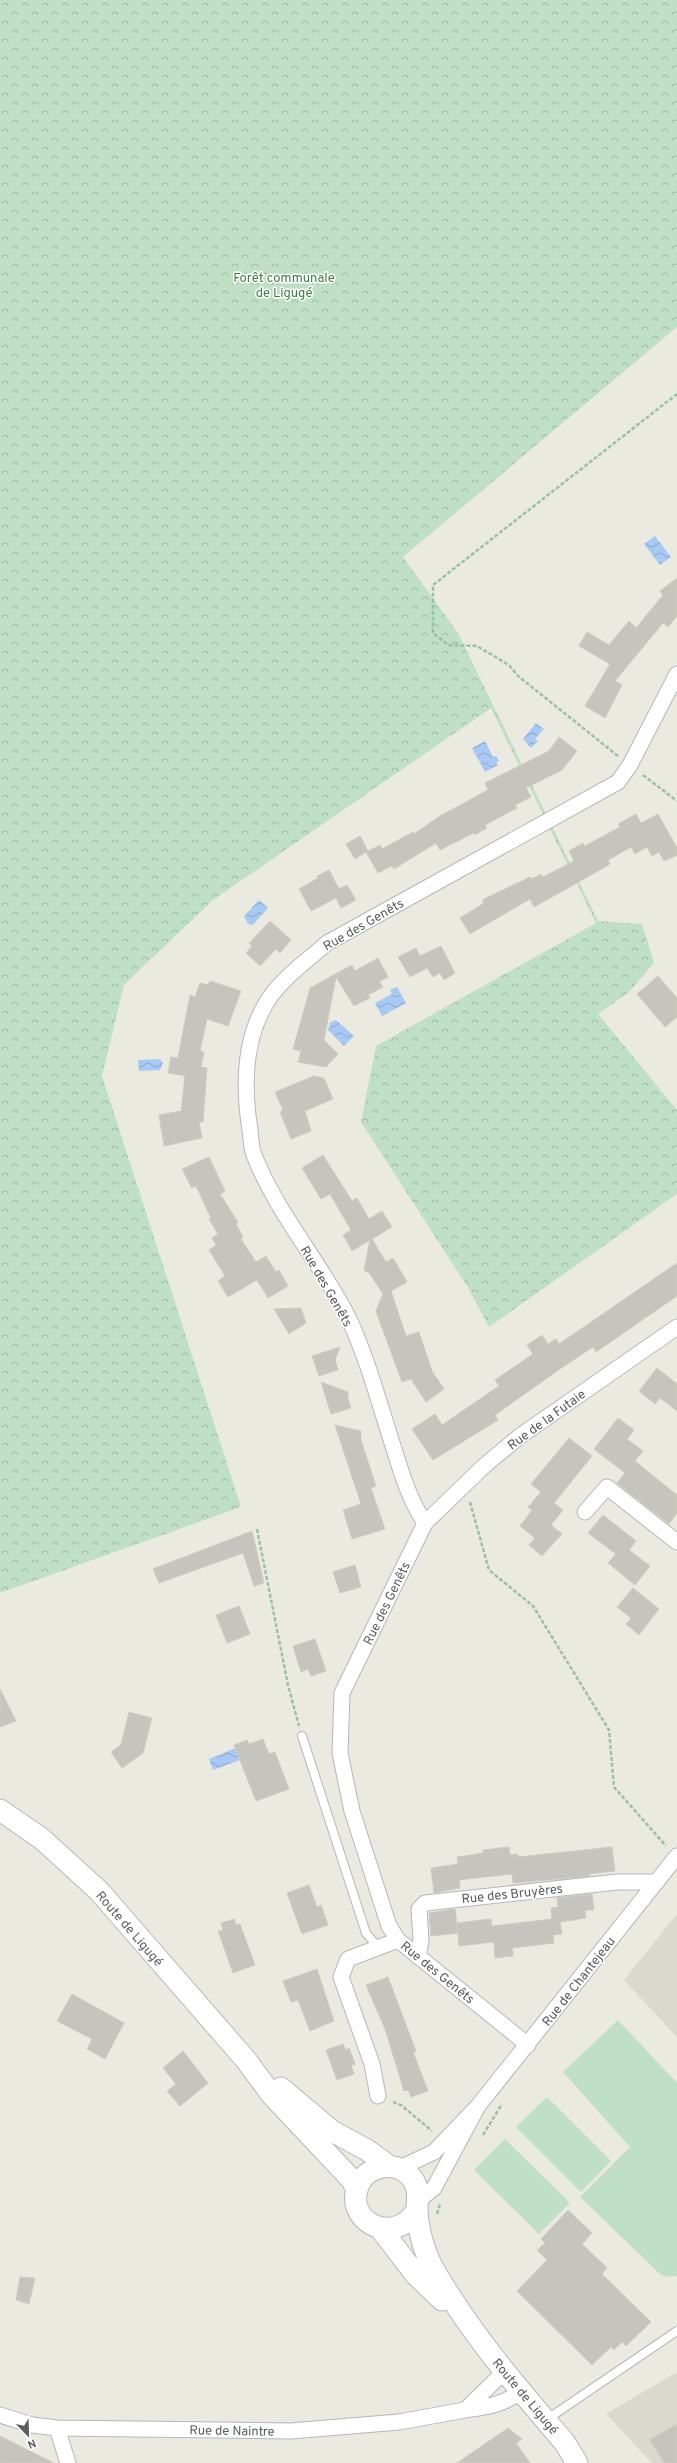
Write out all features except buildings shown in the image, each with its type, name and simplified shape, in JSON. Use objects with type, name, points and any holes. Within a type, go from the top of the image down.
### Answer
[{"type":"street","name":"Rue des Genêts","points":[[528,2045],[398,1940],[382,1911],[352,1811],[340,1753],[342,1693],[425,1523],[416,1510],[404,1482],[372,1382],[349,1319],[276,1200],[253,1154],[245,1099],[248,1055],[256,1028],[270,998],[296,970],[327,943],[618,782],[630,765],[677,674]]},
{"type":"street","name":"Rue de la Futaie","points":[[425,1523],[465,1484],[520,1436],[677,1327]]},
{"type":"street","points":[[585,1512],[607,1487],[677,1542]]},
{"type":"street","name":"Route de Ligugé","points":[[0,1810],[42,1840],[99,1891],[246,2060],[271,2094],[333,2158],[352,2180],[357,2190],[356,2200],[359,2211],[365,2220],[380,2228],[416,2274],[472,2331],[565,2442],[577,2463]]},
{"type":"street","name":"Rue de Chantejeau","points":[[394,2167],[434,2152],[478,2106],[528,2045],[676,1856]]},
{"type":"street","name":"Rue des Bruyères","points":[[418,1957],[422,1940],[419,1909],[424,1903],[617,1882],[656,1882]]},
{"type":"street","points":[[378,2096],[372,2064],[341,1977],[348,1959],[398,1940]]},
{"type":"street","name":"Route de Ligugé","points":[[246,2060],[332,2131],[366,2150],[415,2181],[422,2244],[433,2269],[472,2331]]},
{"type":"street","name":"Rue de Chantejeau","points":[[418,2205],[434,2188],[478,2106]]},
{"type":"street","points":[[357,2190],[366,2175],[380,2167],[394,2167]]},
{"type":"street","points":[[380,2228],[395,2229],[404,2225],[418,2205]]},
{"type":"street","points":[[464,2410],[505,2371]]},
{"type":"street","name":"Rue de Naintre","points":[[0,2415],[32,2425],[56,2428],[291,2431],[399,2422],[509,2401],[521,2391]]},
{"type":"street","points":[[56,2428],[68,2463]]},
{"type":"lane","points":[[302,1736],[366,1933],[378,1947]]},
{"type":"lane","points":[[546,2420],[677,2331]]},
{"type":"path","points":[[677,394],[432,585],[433,633],[448,645],[477,646],[509,665],[518,676],[677,802]]},
{"type":"path","points":[[465,1484],[489,1570],[534,1606],[609,1730],[614,1787],[676,1856]]},
{"type":"path","points":[[257,1529],[288,1685],[302,1736]]},
{"type":"path","points":[[378,2096],[401,2104],[432,2131],[432,2137],[427,2143],[434,2152]]},
{"type":"path","points":[[478,2142],[502,2104]]},
{"type":"path","points":[[435,2221],[441,2201]]},
{"type":"shaded area","points":[[677,1914],[677,2037],[624,1980]]},
{"type":"shaded area","points":[[677,2372],[677,2463],[652,2463],[606,2414]]},
{"type":"green space","name":"Forêt communale de Ligugé","points":[[0,0],[677,0],[677,327],[403,557],[458,633],[598,921],[642,924],[654,963],[628,993],[598,1014],[677,1110],[677,1194],[489,1327],[467,1286],[361,1122],[376,1046],[596,923],[491,708],[213,900],[124,985],[102,1076],[241,1507],[0,1593]]},
{"type":"green space","points":[[618,2020],[677,2083],[677,2276],[667,2277],[660,2274],[580,2197],[630,2147],[563,2072]]},
{"type":"green space","points":[[547,2097],[611,2161],[581,2192],[516,2127]]},
{"type":"green space","points":[[505,2139],[570,2203],[539,2234],[474,2170]]},
{"type":"water","points":[[655,536],[671,557],[660,565],[644,544]]},
{"type":"water","points":[[536,723],[544,729],[535,739],[538,741],[531,748],[523,739]]},
{"type":"water","points":[[485,741],[493,757],[496,756],[499,761],[496,763],[498,765],[485,772],[472,748]]},
{"type":"water","points":[[259,900],[268,908],[253,925],[248,924],[244,916]]},
{"type":"water","points":[[397,987],[406,1003],[382,1016],[375,1003],[392,994],[390,990]]},
{"type":"water","points":[[336,1020],[354,1036],[344,1046],[327,1029],[330,1026],[329,1023]]},
{"type":"water","points":[[160,1059],[163,1063],[160,1070],[139,1071],[138,1060]]},
{"type":"water","points":[[238,1747],[243,1759],[213,1770],[209,1759]]}]
